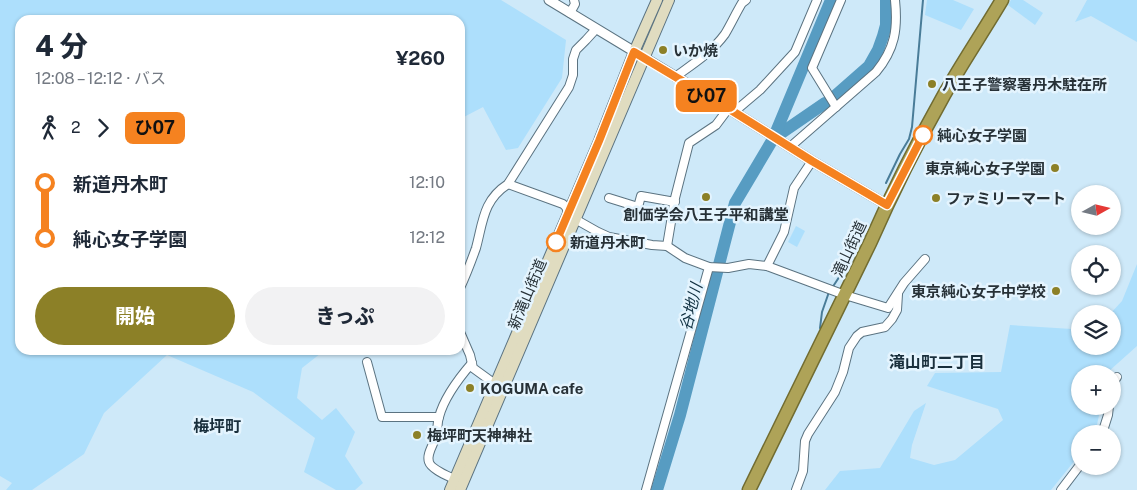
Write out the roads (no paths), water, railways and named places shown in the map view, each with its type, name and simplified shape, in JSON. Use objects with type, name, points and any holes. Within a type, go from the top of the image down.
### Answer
[{"type":"highway","name":"滝山街道","points":[[749,490],[887,205],[945,94],[1002,0]]},
{"type":"main road","name":"新滝山街道","points":[[450,490],[454,479],[475,443],[572,215],[599,141],[655,2]]},
{"type":"main road","name":"新滝山街道","points":[[460,490],[495,384],[669,2]]},
{"type":"street","points":[[549,0],[887,205]]},
{"type":"street","points":[[570,13],[575,4],[574,0]]},
{"type":"street","points":[[675,77],[715,46],[725,33],[742,3],[746,0]]},
{"type":"street","points":[[667,246],[674,202],[689,143],[716,125],[731,111],[760,90],[795,52],[817,0]]},
{"type":"street","points":[[836,107],[812,68],[841,0]]},
{"type":"street","points":[[788,146],[836,107],[876,72],[884,62],[892,45],[896,29],[896,0]]},
{"type":"street","points":[[465,276],[487,207],[499,190],[508,184],[569,87],[573,75],[573,60],[576,50],[596,28]]},
{"type":"street","points":[[767,266],[784,232],[794,188],[812,161]]},
{"type":"street","points":[[508,184],[562,204],[572,215],[609,237],[667,246],[685,258],[710,267],[728,268],[749,264],[767,266],[845,295],[888,308],[904,283],[925,259]]},
{"type":"street","points":[[609,198],[638,207],[642,196],[674,202]]},
{"type":"street","points":[[646,490],[710,267]]},
{"type":"street","points":[[796,490],[803,471],[805,441],[835,392],[843,372],[849,348],[862,332],[885,327],[892,319],[898,310],[898,292]]},
{"type":"street","points":[[465,344],[474,368],[495,384]]},
{"type":"street","points":[[368,362],[382,417],[439,417]]},
{"type":"street","points":[[454,479],[431,467],[428,462],[428,455],[436,436],[443,404],[472,363]]},
{"type":"street","points":[[1060,490],[1072,475]]},
{"type":"waterway","name":"谷地川","points":[[657,490],[680,415],[735,203],[773,139],[831,0]]},
{"type":"waterway","name":"谷地川","points":[[836,95],[869,66],[878,50],[886,25],[886,0]]},
{"type":"waterway","points":[[886,183],[909,139],[912,127],[923,0]]},
{"type":"waterway","name":"谷地川","points":[[774,138],[825,103]]},
{"type":"waterway","points":[[832,288],[847,265]]},
{"type":"waterway","points":[[820,328],[822,312],[829,292]]},
{"type":"place","name":"いか焼","points":[[663,50]]},
{"type":"place","name":"八王子警察署丹木駐在所","points":[[932,84]]},
{"type":"place","name":"純心女子学園","points":[[923,135]]},
{"type":"place","name":"東京純心女子学園","points":[[1055,168]]},
{"type":"place","name":"創価学会八王子平和講堂","points":[[706,197]]},
{"type":"place","name":"ファミリーマート","points":[[936,198]]},
{"type":"place","name":"新道丹木町","points":[[556,242]]},
{"type":"place","name":"東京純心女子中学校","points":[[1056,291]]},
{"type":"place","name":"KOGUMA cafe","points":[[470,388]]},
{"type":"place","name":"梅坪町天神神社","points":[[417,435]]},
{"type":"district","name":"滝山町二丁目","points":[[937,362]]},
{"type":"district","name":"梅坪町","points":[[217,426]]}]
